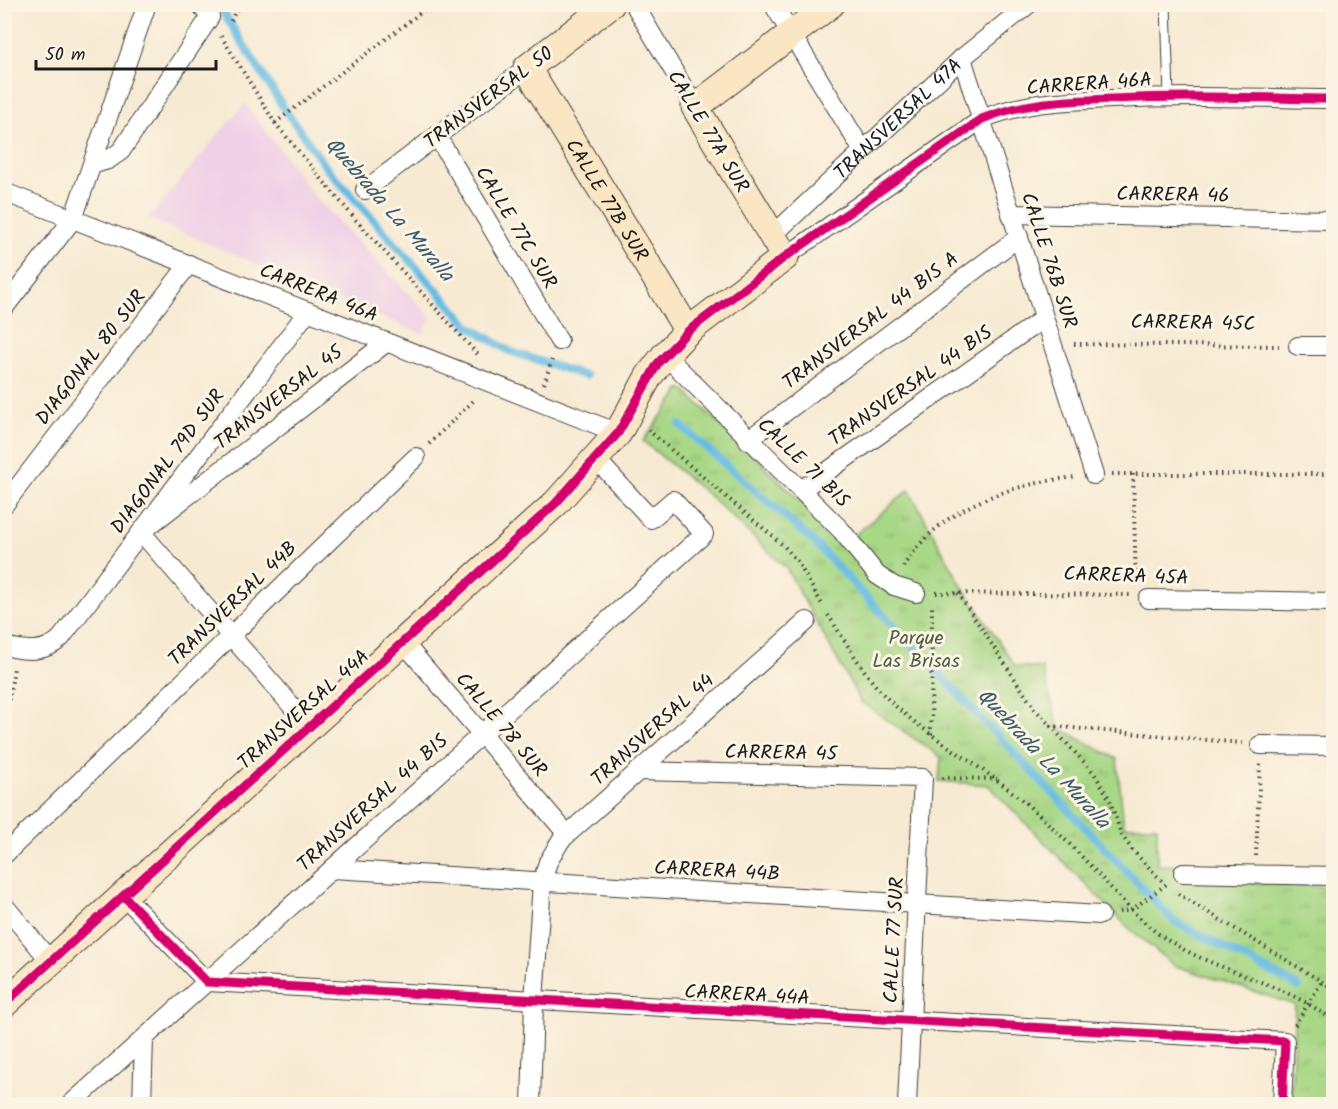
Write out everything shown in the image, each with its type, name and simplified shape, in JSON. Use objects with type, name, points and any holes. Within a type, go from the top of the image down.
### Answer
[{"type":"street","points":[[4,308],[73,219],[147,4]]},
{"type":"street","name":"TRANSVERSAL 50","points":[[365,190],[611,4]]},
{"type":"street","name":"CALLE 77A SUR","points":[[633,4],[778,246]]},
{"type":"street","points":[[772,4],[863,152]]},
{"type":"street","points":[[695,107],[831,4]]},
{"type":"street","name":"TRANSVERSAL 47A","points":[[624,424],[649,376],[688,331],[778,246],[863,152],[962,58],[1029,4]]},
{"type":"street","points":[[92,165],[108,160],[121,151],[205,11]]},
{"type":"street","name":"CALLE 76B SUR","points":[[962,58],[1094,475]]},
{"type":"street","name":"CALLE 77B SUR","points":[[527,68],[688,331]]},
{"type":"street","name":"CARRERA 46A","points":[[778,246],[982,119],[1009,108],[1029,103],[1169,96],[1334,99]]},
{"type":"street","name":"CALLE 77C SUR","points":[[437,136],[557,346]]},
{"type":"street","name":"CARRERA 46A","points":[[4,192],[491,383],[624,424]]},
{"type":"street","name":"CARRERA 46","points":[[1011,214],[1334,220]]},
{"type":"street","name":"TRANSVERSAL 44 BIS A","points":[[748,440],[1019,237]]},
{"type":"street","name":"DIAGONAL 80 SUR","points":[[4,505],[189,264]]},
{"type":"street","name":"DIAGONAL 79D SUR","points":[[11,647],[42,650],[61,638],[308,311]]},
{"type":"street","name":"TRANSVERSAL 44 BIS","points":[[801,490],[1044,318]]},
{"type":"street","name":"TRANSVERSAL 45","points":[[141,532],[387,342]]},
{"type":"street","points":[[1298,346],[1334,346]]},
{"type":"street","name":"CALLE 71 BIS","points":[[665,355],[841,530],[877,575],[894,586],[924,593]]},
{"type":"street","name":"TRANSVERSAL 44A","points":[[4,1004],[556,503],[597,460],[624,424]]},
{"type":"street","name":"TRANSVERSAL 44B","points":[[4,855],[416,457]]},
{"type":"street","name":"TRANSVERSAL 44 BIS","points":[[71,1104],[704,534],[673,500],[651,519],[597,460]]},
{"type":"street","points":[[141,532],[310,728]]},
{"type":"street","name":"CARRERA 45A","points":[[1142,597],[1334,602]]},
{"type":"street","name":"TRANSVERSAL 44","points":[[542,882],[553,852],[567,834],[807,621]]},
{"type":"street","name":"CALLE 78 SUR","points":[[403,642],[567,834]]},
{"type":"street","points":[[1260,745],[1334,746]]},
{"type":"street","name":"CARRERA 45","points":[[638,771],[923,778]]},
{"type":"street","name":"CALLE 77 SUR","points":[[907,1104],[923,778]]},
{"type":"street","name":"CARRERA 44B","points":[[332,869],[1100,915]]},
{"type":"street","points":[[1183,873],[1334,876]]},
{"type":"street","points":[[531,1104],[534,1001],[542,882]]},
{"type":"street","points":[[124,896],[207,982]]},
{"type":"street","points":[[4,905],[51,962]]},
{"type":"street","name":"CARRERA 44A","points":[[207,982],[1285,1041]]},
{"type":"street","points":[[142,1104],[144,1039]]},
{"type":"street","points":[[1282,1104],[1285,1041]]},
{"type":"lane","points":[[1166,4],[1169,96]]},
{"type":"path","points":[[235,12],[246,4]]},
{"type":"path","points":[[275,123],[298,108],[432,4]]},
{"type":"path","points":[[546,378],[557,346]]},
{"type":"path","points":[[416,457],[491,383]]},
{"type":"path","points":[[624,424],[784,546],[797,561],[826,613],[886,698],[931,735],[997,780],[1076,850],[1129,907],[1162,936],[1190,953],[1309,1002],[1334,1021]]},
{"type":"path","points":[[1133,474],[1142,597]]},
{"type":"path","points":[[924,593],[932,631],[931,735]]},
{"type":"path","points":[[958,593],[982,627],[1013,679],[1050,726],[1095,773],[1110,800],[1121,834],[1153,874],[1191,904],[1334,989]]},
{"type":"path","points":[[4,730],[11,647]]},
{"type":"path","points":[[1050,726],[1260,745],[1256,874]]},
{"type":"path","points":[[923,778],[997,780]]},
{"type":"path","points":[[1142,901],[1157,889]]},
{"type":"path","points":[[1285,1041],[1321,983]]},
{"type":"shaded area","points":[[245,103],[314,196],[432,318],[422,334],[148,218]]},
{"type":"green space","name":"Parque Las Brisas","points":[[682,388],[845,543],[909,490],[962,586],[1015,666],[1042,668],[1059,728],[1117,759],[1124,826],[1157,826],[1157,865],[1252,868],[1252,883],[1333,887],[1333,1104],[1291,1104],[1295,1005],[1173,965],[1130,929],[988,785],[939,781],[941,757],[861,702],[786,568],[712,498],[643,441]]},
{"type":"waterway","name":"Quebrada La Muralla","points":[[218,4],[283,107],[325,166],[469,326],[509,351],[586,376]]},
{"type":"waterway","name":"Quebrada La Muralla","points":[[680,425],[812,540],[1174,921],[1299,987]]},
{"type":"cycle path","points":[[4,1004],[556,503],[618,433],[658,363],[688,331],[785,257],[982,119],[1030,105],[1078,100],[1195,97],[1334,99]]},
{"type":"cycle path","points":[[124,896],[207,982],[1285,1041],[1282,1104]]}]
